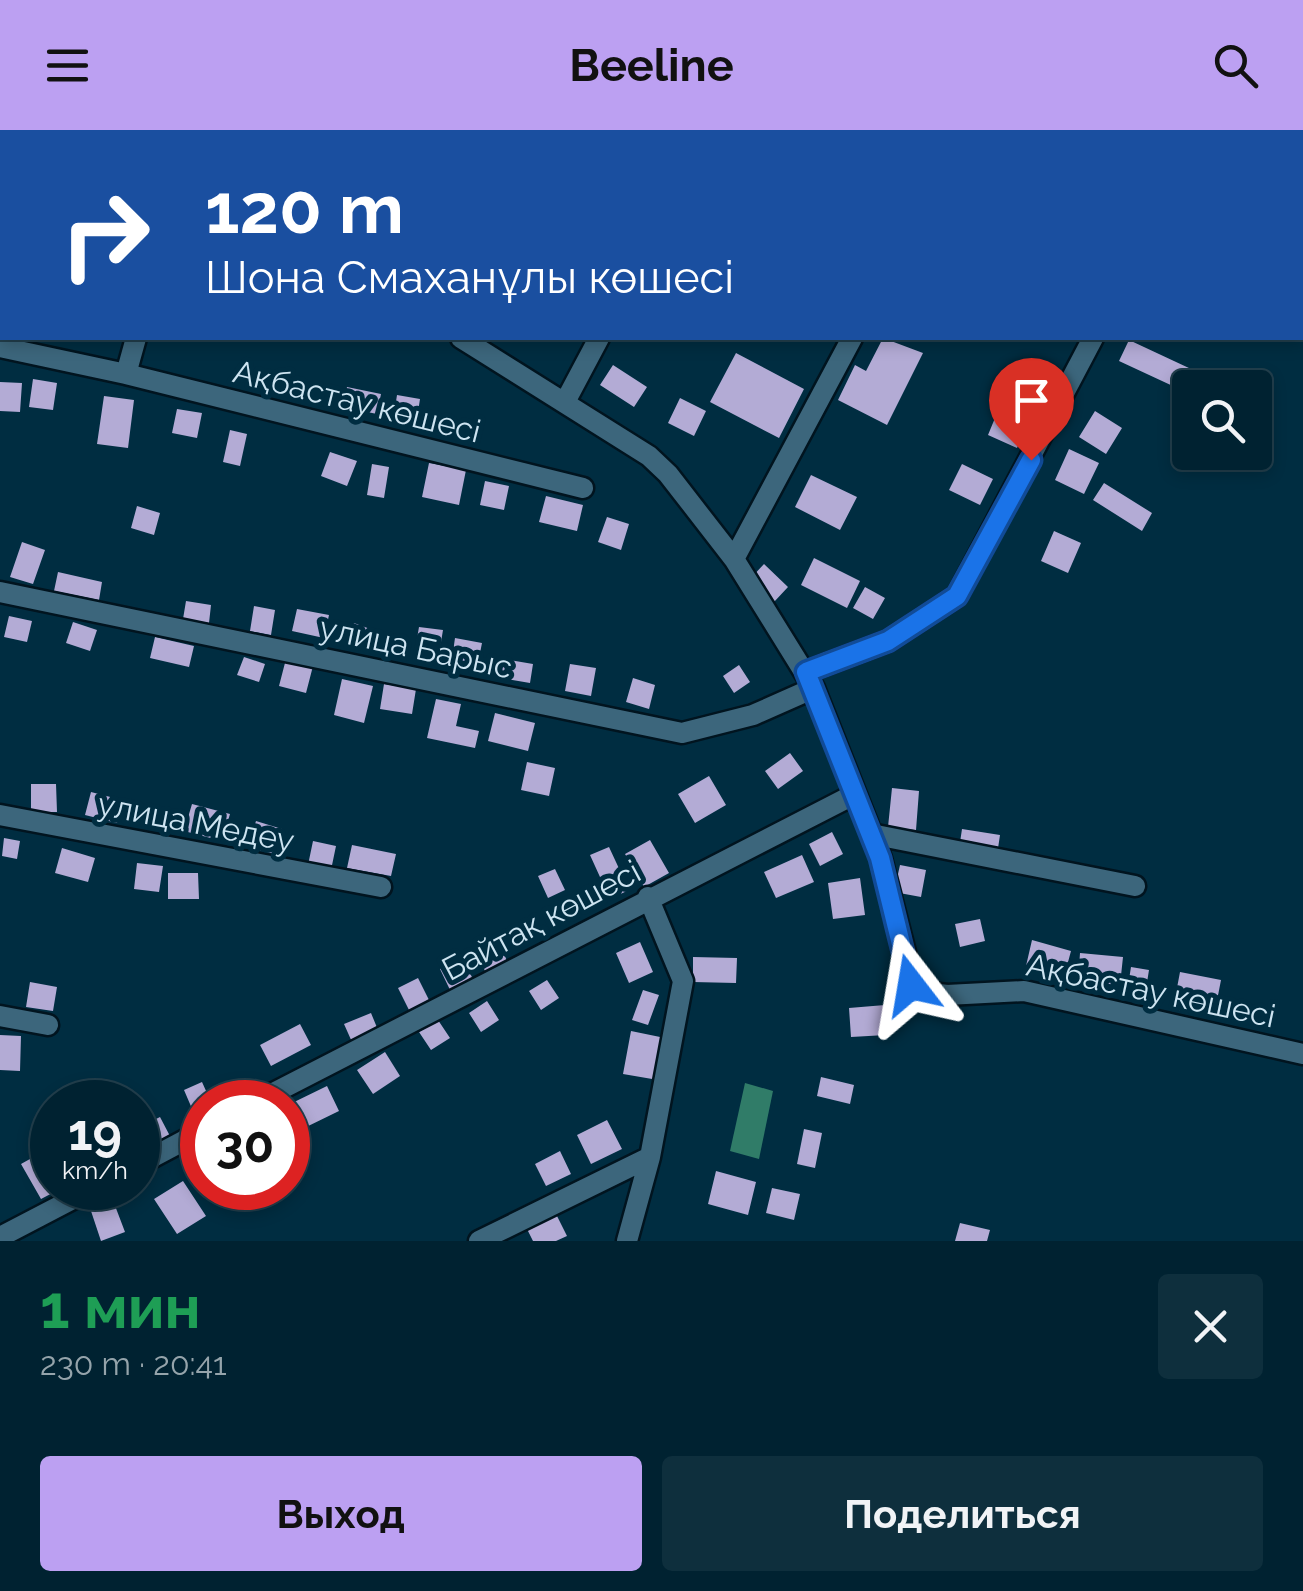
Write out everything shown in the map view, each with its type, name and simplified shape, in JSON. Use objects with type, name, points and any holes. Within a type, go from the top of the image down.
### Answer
[{"type":"street","points":[[126,374],[135,340]]},
{"type":"street","name":"Ақбастау көшесі","points":[[464,340],[624,438],[668,474],[734,559],[810,680],[872,834],[915,991],[947,995],[1024,990],[1303,1054]]},
{"type":"street","points":[[565,402],[598,340]]},
{"type":"street","points":[[734,559],[851,340]]},
{"type":"street","name":"улица Барыс","points":[[0,592],[682,733],[753,715],[810,680],[888,641],[957,596],[1092,340]]},
{"type":"street","name":"Ақбастау көшесі","points":[[0,347],[126,374],[583,488]]},
{"type":"street","name":"Байтақ көшесі","points":[[298,1080],[855,794]]},
{"type":"street","name":"улица Медеу","points":[[0,815],[381,887]]},
{"type":"street","points":[[872,834],[1134,886]]},
{"type":"street","points":[[627,1241],[650,1158],[683,981],[648,897]]},
{"type":"street","points":[[0,1016],[48,1025]]},
{"type":"street","points":[[479,1241],[650,1158]]},
{"type":"street","points":[[0,1237],[52,1210]]},
{"type":"shaded area","points":[[745,1083],[773,1091],[759,1159],[730,1151]]},
{"type":"building","points":[[882,340],[923,353],[887,425],[838,400],[855,365],[866,371]]},
{"type":"building","points":[[1129,340],[1193,370],[1172,370],[1172,386],[1119,361]]},
{"type":"building","points":[[736,353],[804,389],[779,438],[710,402]]},
{"type":"building","points":[[613,365],[647,387],[634,407],[600,385]]},
{"type":"building","points":[[33,379],[57,383],[53,410],[29,407]]},
{"type":"building","points":[[0,382],[22,383],[20,412],[0,411]]},
{"type":"building","points":[[347,387],[381,394],[377,414],[343,407]]},
{"type":"building","points":[[397,395],[420,399],[416,425],[393,421]]},
{"type":"building","points":[[104,396],[134,400],[128,448],[97,444]]},
{"type":"building","points":[[680,398],[706,411],[694,436],[668,423]]},
{"type":"building","points":[[1002,401],[1032,413],[1017,448],[988,435]]},
{"type":"building","points":[[177,409],[202,413],[197,438],[172,433]]},
{"type":"building","points":[[1095,411],[1122,428],[1106,454],[1079,437]]},
{"type":"building","points":[[230,430],[247,434],[240,466],[223,462]]},
{"type":"building","points":[[1069,449],[1099,463],[1084,494],[1055,480]]},
{"type":"building","points":[[330,452],[357,461],[347,486],[321,476]]},
{"type":"building","points":[[429,463],[466,470],[459,505],[422,497]]},
{"type":"building","points":[[372,464],[389,467],[384,498],[367,495]]},
{"type":"building","points":[[962,464],[993,479],[980,505],[949,490]]},
{"type":"building","points":[[811,475],[857,497],[840,530],[795,507]]},
{"type":"building","points":[[485,481],[509,486],[504,510],[480,505]]},
{"type":"building","points":[[1104,483],[1152,513],[1142,531],[1093,500]]},
{"type":"building","points":[[546,496],[583,505],[577,531],[539,522]]},
{"type":"building","points":[[137,506],[160,513],[154,535],[131,528]]},
{"type":"building","points":[[607,517],[629,524],[621,550],[598,542]]},
{"type":"building","points":[[1054,531],[1081,543],[1068,573],[1041,561]]},
{"type":"building","points":[[22,542],[45,550],[33,584],[10,577]]},
{"type":"building","points":[[814,558],[860,581],[847,608],[801,585]]},
{"type":"building","points":[[764,564],[788,587],[774,602],[750,579]]},
{"type":"building","points":[[58,572],[102,582],[99,600],[54,591]]},
{"type":"building","points":[[865,587],[885,598],[873,619],[853,608]]},
{"type":"building","points":[[186,601],[211,605],[209,623],[183,619]]},
{"type":"building","points":[[254,606],[275,610],[271,635],[250,631]]},
{"type":"building","points":[[297,609],[329,615],[324,638],[292,631]]},
{"type":"building","points":[[9,616],[32,621],[27,642],[4,637]]},
{"type":"building","points":[[73,622],[97,630],[90,651],[66,643]]},
{"type":"building","points":[[354,623],[389,636],[382,654],[347,641]]},
{"type":"building","points":[[419,627],[443,630],[438,660],[414,656]]},
{"type":"building","points":[[155,637],[194,646],[189,667],[150,658]]},
{"type":"building","points":[[455,638],[482,643],[478,663],[452,659]]},
{"type":"building","points":[[244,657],[265,664],[259,682],[237,675]]},
{"type":"building","points":[[286,659],[313,666],[306,693],[279,686]]},
{"type":"building","points":[[504,659],[533,664],[530,683],[501,678]]},
{"type":"building","points":[[570,664],[596,668],[591,696],[565,691]]},
{"type":"building","points":[[739,665],[750,682],[734,693],[723,676]]},
{"type":"building","points":[[633,678],[655,685],[649,709],[626,702]]},
{"type":"building","points":[[342,679],[373,686],[364,723],[334,715]]},
{"type":"building","points":[[384,684],[416,689],[412,714],[380,709]]},
{"type":"building","points":[[436,699],[461,704],[456,726],[479,731],[475,748],[427,738]]},
{"type":"building","points":[[495,713],[535,723],[528,751],[488,741]]},
{"type":"building","points":[[790,753],[803,771],[778,789],[765,771]]},
{"type":"building","points":[[527,762],[555,768],[549,796],[521,790]]},
{"type":"building","points":[[709,776],[726,805],[695,823],[678,794]]},
{"type":"building","points":[[31,784],[56,784],[57,812],[31,812]]},
{"type":"building","points":[[892,788],[919,791],[916,830],[888,827]]},
{"type":"building","points":[[91,792],[122,800],[117,823],[85,815]]},
{"type":"building","points":[[192,804],[230,814],[222,841],[184,831]]},
{"type":"building","points":[[256,821],[282,829],[274,854],[248,847]]},
{"type":"building","points":[[962,829],[1000,835],[997,855],[959,849]]},
{"type":"building","points":[[832,832],[843,854],[820,866],[809,844]]},
{"type":"building","points":[[4,838],[20,841],[17,859],[2,856]]},
{"type":"building","points":[[650,840],[669,873],[644,887],[625,854]]},
{"type":"building","points":[[313,841],[336,846],[331,870],[308,865]]},
{"type":"building","points":[[352,845],[396,854],[391,876],[347,868]]},
{"type":"building","points":[[609,847],[629,890],[610,899],[590,855]]},
{"type":"building","points":[[62,848],[95,858],[88,882],[55,873]]},
{"type":"building","points":[[802,855],[814,882],[776,898],[764,872]]},
{"type":"building","points":[[137,863],[163,866],[159,892],[134,889]]},
{"type":"building","points":[[900,865],[926,870],[921,897],[894,892]]},
{"type":"building","points":[[555,869],[565,890],[548,898],[538,876]]},
{"type":"building","points":[[168,873],[198,873],[199,899],[168,899]]},
{"type":"building","points":[[860,878],[865,915],[833,919],[828,883]]},
{"type":"building","points":[[980,919],[985,941],[960,947],[955,924]]},
{"type":"building","points":[[1032,940],[1071,951],[1064,977],[1026,966]]},
{"type":"building","points":[[499,942],[507,961],[485,971],[476,952]]},
{"type":"building","points":[[640,942],[653,972],[629,983],[616,953]]},
{"type":"building","points":[[1080,953],[1123,957],[1120,985],[1078,981]]},
{"type":"building","points":[[693,957],[737,958],[736,983],[693,982]]},
{"type":"building","points":[[462,958],[474,981],[451,992],[440,969]]},
{"type":"building","points":[[1131,967],[1149,970],[1145,995],[1127,992]]},
{"type":"building","points":[[1180,972],[1221,980],[1214,1016],[1173,1009]]},
{"type":"building","points":[[418,978],[429,1000],[409,1010],[398,988]]},
{"type":"building","points":[[547,980],[559,998],[541,1010],[529,991]]},
{"type":"building","points":[[30,982],[57,987],[53,1011],[26,1007]]},
{"type":"building","points":[[643,990],[659,995],[648,1025],[632,1020]]},
{"type":"building","points":[[487,1001],[499,1020],[481,1032],[469,1013]]},
{"type":"building","points":[[885,1005],[886,1035],[851,1037],[849,1008]]},
{"type":"building","points":[[371,1013],[378,1030],[352,1042],[344,1024]]},
{"type":"building","points":[[438,1020],[450,1038],[431,1050],[419,1032]]},
{"type":"building","points":[[300,1024],[311,1045],[271,1066],[260,1045]]},
{"type":"building","points":[[631,1031],[665,1038],[658,1080],[623,1074]]},
{"type":"building","points":[[0,1035],[21,1036],[20,1071],[0,1070]]},
{"type":"building","points":[[385,1052],[400,1076],[373,1094],[357,1070]]},
{"type":"building","points":[[821,1077],[854,1085],[850,1104],[817,1096]]},
{"type":"building","points":[[327,1086],[339,1111],[310,1125],[310,1094]]},
{"type":"building","points":[[160,1117],[171,1138],[160,1144]]},
{"type":"building","points":[[607,1120],[622,1149],[591,1164],[577,1135]]},
{"type":"building","points":[[804,1129],[822,1133],[815,1168],[797,1164]]},
{"type":"building","points":[[560,1151],[571,1174],[546,1186],[535,1164]]},
{"type":"building","points":[[30,1159],[30,1180],[21,1164]]},
{"type":"building","points":[[716,1171],[756,1182],[748,1215],[708,1204]]},
{"type":"building","points":[[180,1183],[180,1210],[202,1210],[206,1216],[177,1234],[160,1208],[160,1195]]},
{"type":"building","points":[[772,1188],[800,1194],[794,1220],[766,1213]]},
{"type":"building","points":[[117,1210],[125,1232],[101,1241],[91,1211]]},
{"type":"building","points":[[555,1212],[567,1236],[556,1241],[533,1241],[526,1227]]},
{"type":"building","points":[[960,1223],[990,1230],[987,1241],[955,1241]]},
{"type":"route","points":[[911,985],[880,858],[806,672],[888,641],[957,596],[1031,460]]}]
